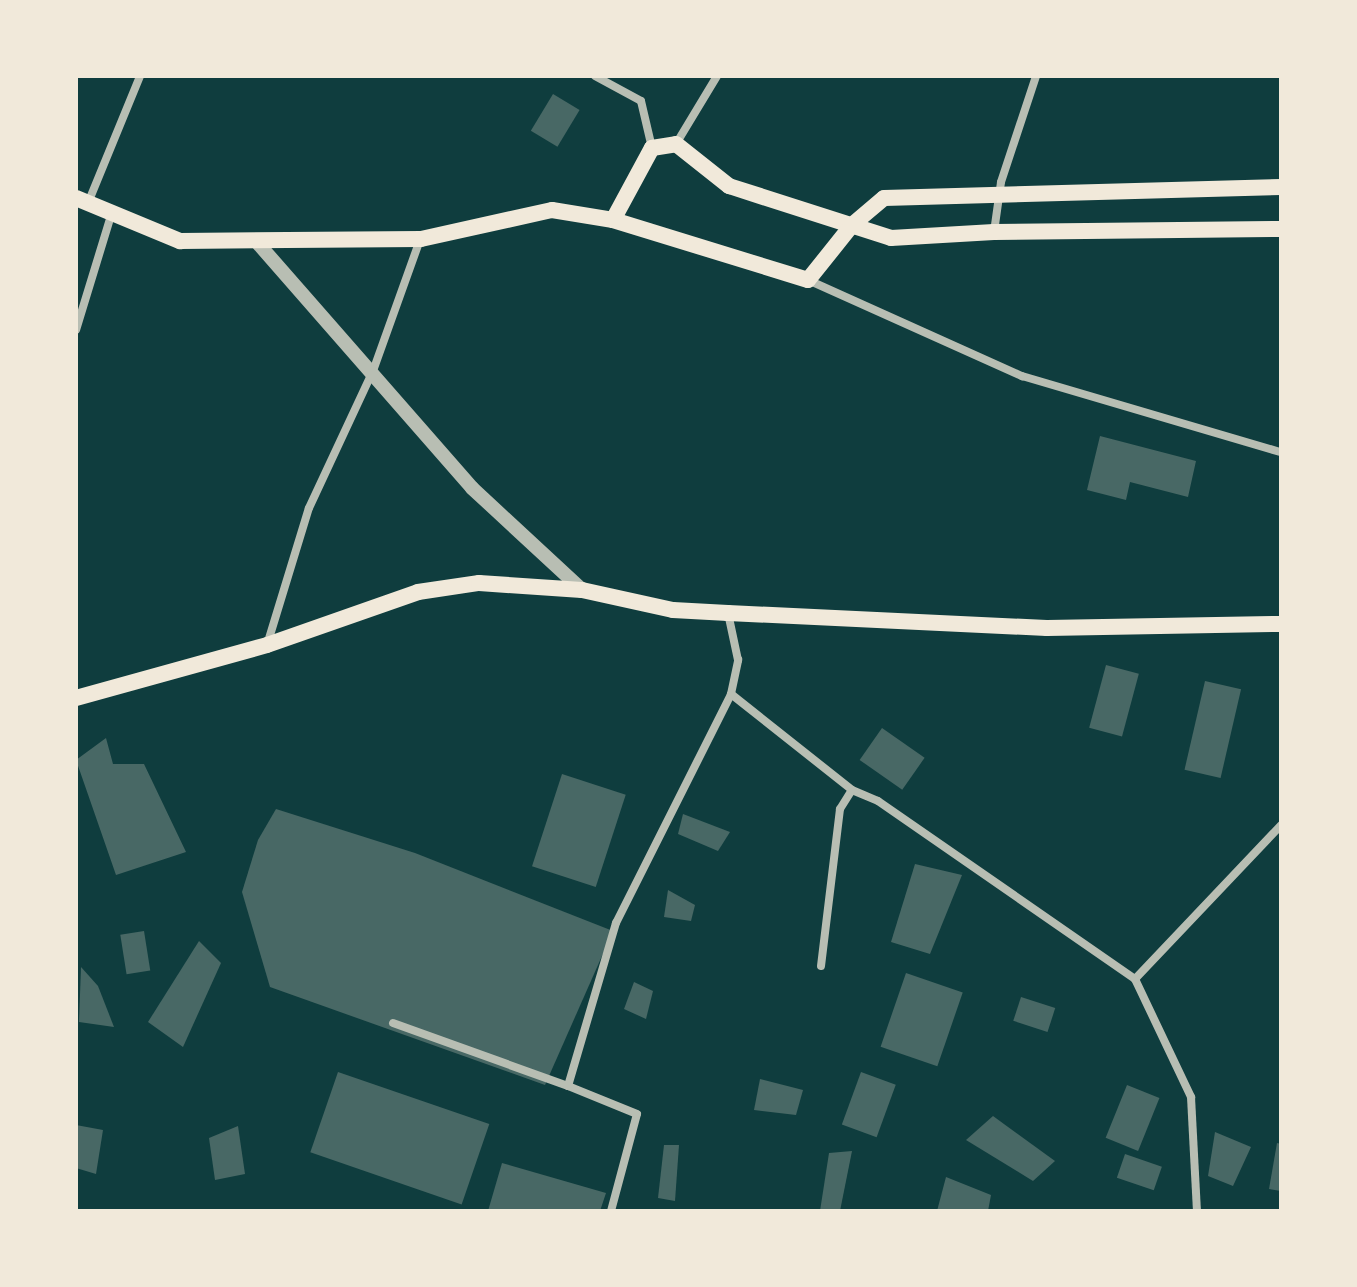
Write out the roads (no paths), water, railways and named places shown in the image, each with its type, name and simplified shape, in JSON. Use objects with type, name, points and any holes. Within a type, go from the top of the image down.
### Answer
[{"type":"main road","points":[[613,220],[652,148],[676,144],[729,186],[891,238],[994,232],[1281,229]]},
{"type":"main road","points":[[82,201],[180,241],[421,239],[552,210],[613,220],[808,280],[852,225],[884,198],[999,198],[1281,187]]},
{"type":"main road","points":[[76,698],[111,693],[267,645],[418,592],[479,583],[582,590],[673,610],[728,613],[1047,628],[1281,624]]},
{"type":"street","points":[[82,201],[140,76]]},
{"type":"street","points":[[595,76],[641,101],[652,148]]},
{"type":"street","points":[[676,144],[717,76]]},
{"type":"street","points":[[994,232],[999,198],[1036,76]]},
{"type":"street","points":[[76,330],[112,212]]},
{"type":"street","points":[[267,645],[309,508],[373,371],[421,239]]},
{"type":"street","points":[[256,241],[373,371],[472,488],[582,590]]},
{"type":"street","points":[[808,280],[1022,376],[1281,452]]},
{"type":"street","points":[[568,1086],[616,923],[731,694],[738,660],[728,613]]},
{"type":"street","points":[[731,694],[852,790],[878,801],[1135,979],[1191,1097],[1197,1211]]},
{"type":"street","points":[[821,966],[840,809],[852,790]]},
{"type":"street","points":[[1135,979],[1281,825]]},
{"type":"street","points":[[393,1023],[637,1114],[611,1211]]}]
